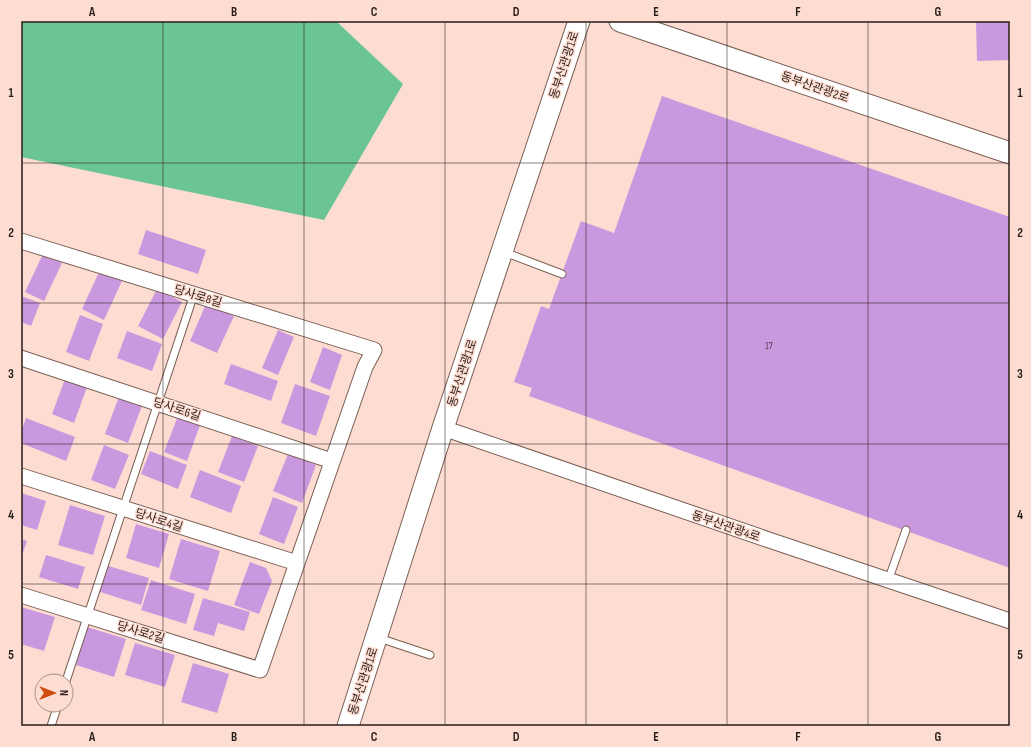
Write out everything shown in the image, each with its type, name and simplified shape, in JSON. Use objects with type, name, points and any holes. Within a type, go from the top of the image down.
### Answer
[{"type":"street","name":"동부산관광1로","points":[[348,726],[443,428],[579,21]]},
{"type":"street","name":"동부산관광2로","points":[[620,21],[1010,153]]},
{"type":"street","name":"당사로8길","points":[[21,241],[374,350],[364,367],[332,461]]},
{"type":"street","name":"당사로6길","points":[[21,358],[332,461]]},
{"type":"street","name":"동부산관광4로","points":[[443,428],[1010,621]]},
{"type":"street","points":[[297,563],[332,461]]},
{"type":"street","name":"당사로4길","points":[[21,476],[297,563]]},
{"type":"street","name":"당사로2길","points":[[21,595],[260,670],[297,563]]},
{"type":"lane","points":[[502,252],[562,274]]},
{"type":"lane","points":[[69,673],[194,294]]},
{"type":"lane","points":[[888,580],[906,530]]},
{"type":"lane","points":[[377,638],[430,655]]},
{"type":"lane","points":[[51,726],[55,713]]},
{"type":"green space","points":[[21,21],[336,21],[403,84],[324,220],[21,157]]},
{"type":"building","points":[[976,21],[1010,21],[1010,60],[977,61]]},
{"type":"building","points":[[662,96],[1010,217],[1010,568],[529,396],[532,388],[514,382],[541,306],[549,309],[581,221],[614,233]]},
{"type":"building","points":[[146,230],[206,250],[198,274],[138,254]]},
{"type":"building","points":[[43,254],[62,263],[44,301],[25,292]]},
{"type":"building","points":[[100,270],[122,281],[104,320],[82,309]]},
{"type":"building","points":[[157,289],[182,302],[163,339],[138,326]]},
{"type":"building","points":[[21,296],[40,303],[31,326],[21,322]]},
{"type":"building","points":[[206,304],[234,316],[217,353],[190,341]]},
{"type":"building","points":[[80,315],[103,324],[89,361],[66,352]]},
{"type":"building","points":[[278,330],[294,337],[278,375],[262,368]]},
{"type":"building","points":[[127,331],[162,344],[152,371],[117,358]]},
{"type":"building","points":[[323,347],[342,355],[330,390],[310,382]]},
{"type":"building","points":[[231,364],[278,381],[271,401],[224,384]]},
{"type":"building","points":[[65,379],[87,387],[74,423],[52,414]]},
{"type":"building","points":[[295,384],[330,396],[316,436],[281,423]]},
{"type":"building","points":[[120,394],[143,403],[128,443],[105,434]]},
{"type":"building","points":[[178,416],[200,425],[187,461],[164,452]]},
{"type":"building","points":[[26,418],[75,437],[66,461],[21,443],[21,432]]},
{"type":"building","points":[[232,436],[258,446],[244,482],[218,472]]},
{"type":"building","points":[[104,445],[129,455],[115,489],[91,480]]},
{"type":"building","points":[[150,451],[187,465],[178,489],[141,474]]},
{"type":"building","points":[[288,454],[316,465],[302,503],[273,491]]},
{"type":"building","points":[[200,470],[241,486],[231,513],[190,497]]},
{"type":"building","points":[[21,493],[46,501],[37,530],[21,525]]},
{"type":"building","points":[[273,497],[298,507],[284,544],[259,534]]},
{"type":"building","points":[[70,505],[105,516],[93,555],[58,545]]},
{"type":"building","points":[[136,524],[169,534],[159,568],[126,558]]},
{"type":"building","points":[[21,539],[27,541],[21,558]]},
{"type":"building","points":[[181,539],[220,551],[208,591],[169,579]]},
{"type":"building","points":[[46,555],[85,567],[78,589],[39,577]]},
{"type":"building","points":[[250,562],[266,568],[272,581],[259,614],[234,605]]},
{"type":"building","points":[[105,565],[149,578],[141,605],[97,591]]},
{"type":"building","points":[[151,580],[195,594],[186,624],[141,610]]},
{"type":"building","points":[[203,598],[250,612],[244,631],[218,623],[214,636],[193,630]]},
{"type":"building","points":[[21,607],[55,617],[44,651],[21,644]]},
{"type":"building","points":[[87,627],[126,639],[114,677],[76,665]]},
{"type":"building","points":[[135,643],[175,655],[165,687],[125,675]]},
{"type":"building","points":[[193,663],[229,674],[217,713],[181,702]]}]
